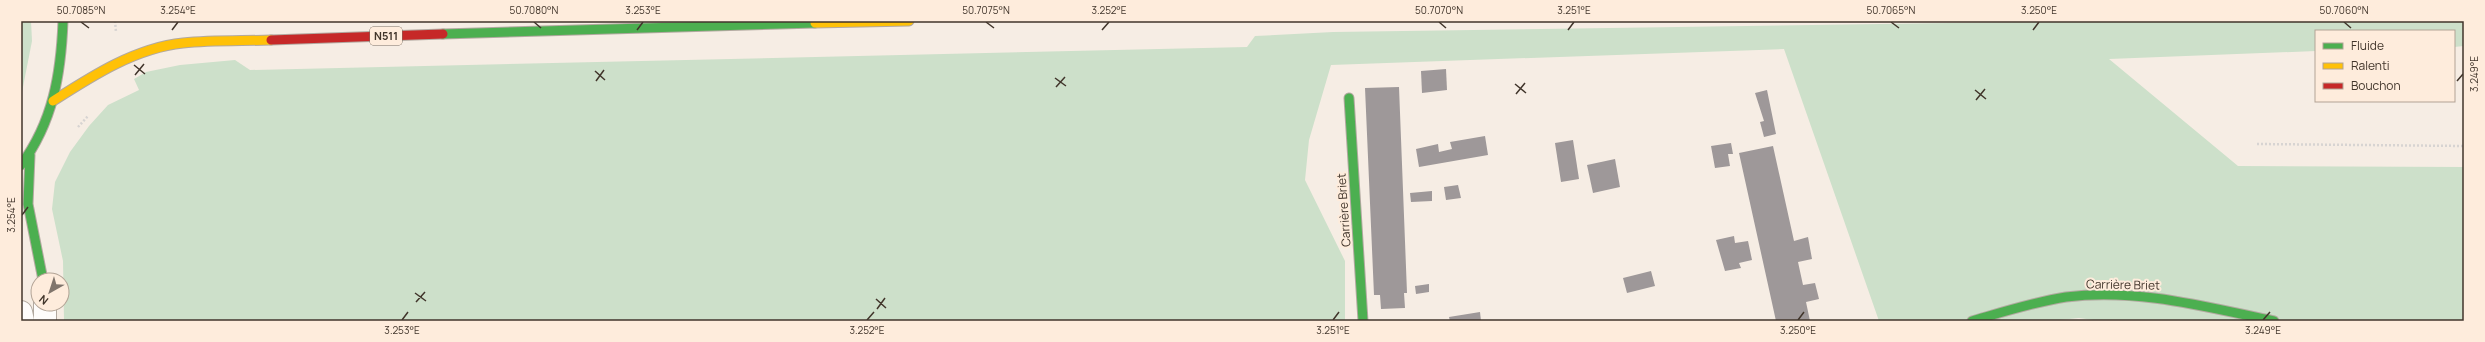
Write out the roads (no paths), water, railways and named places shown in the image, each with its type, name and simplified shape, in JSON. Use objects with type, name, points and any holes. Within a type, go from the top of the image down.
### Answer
[{"type":"main road","points":[[21,165],[30,155],[43,129],[53,101],[62,60],[63,21]]},
{"type":"main road","name":"N511","points":[[53,101],[118,61],[150,49],[182,43],[725,24],[909,21]]},
{"type":"main road","name":"Carrière Briet","points":[[1349,98],[1363,321]]},
{"type":"main road","points":[[30,155],[28,204],[38,242],[42,272]]},
{"type":"main road","name":"Carrière Briet","points":[[1972,321],[2068,297],[2098,296],[2160,297],[2274,321]]},
{"type":"street","points":[[21,312],[23,321]]}]
